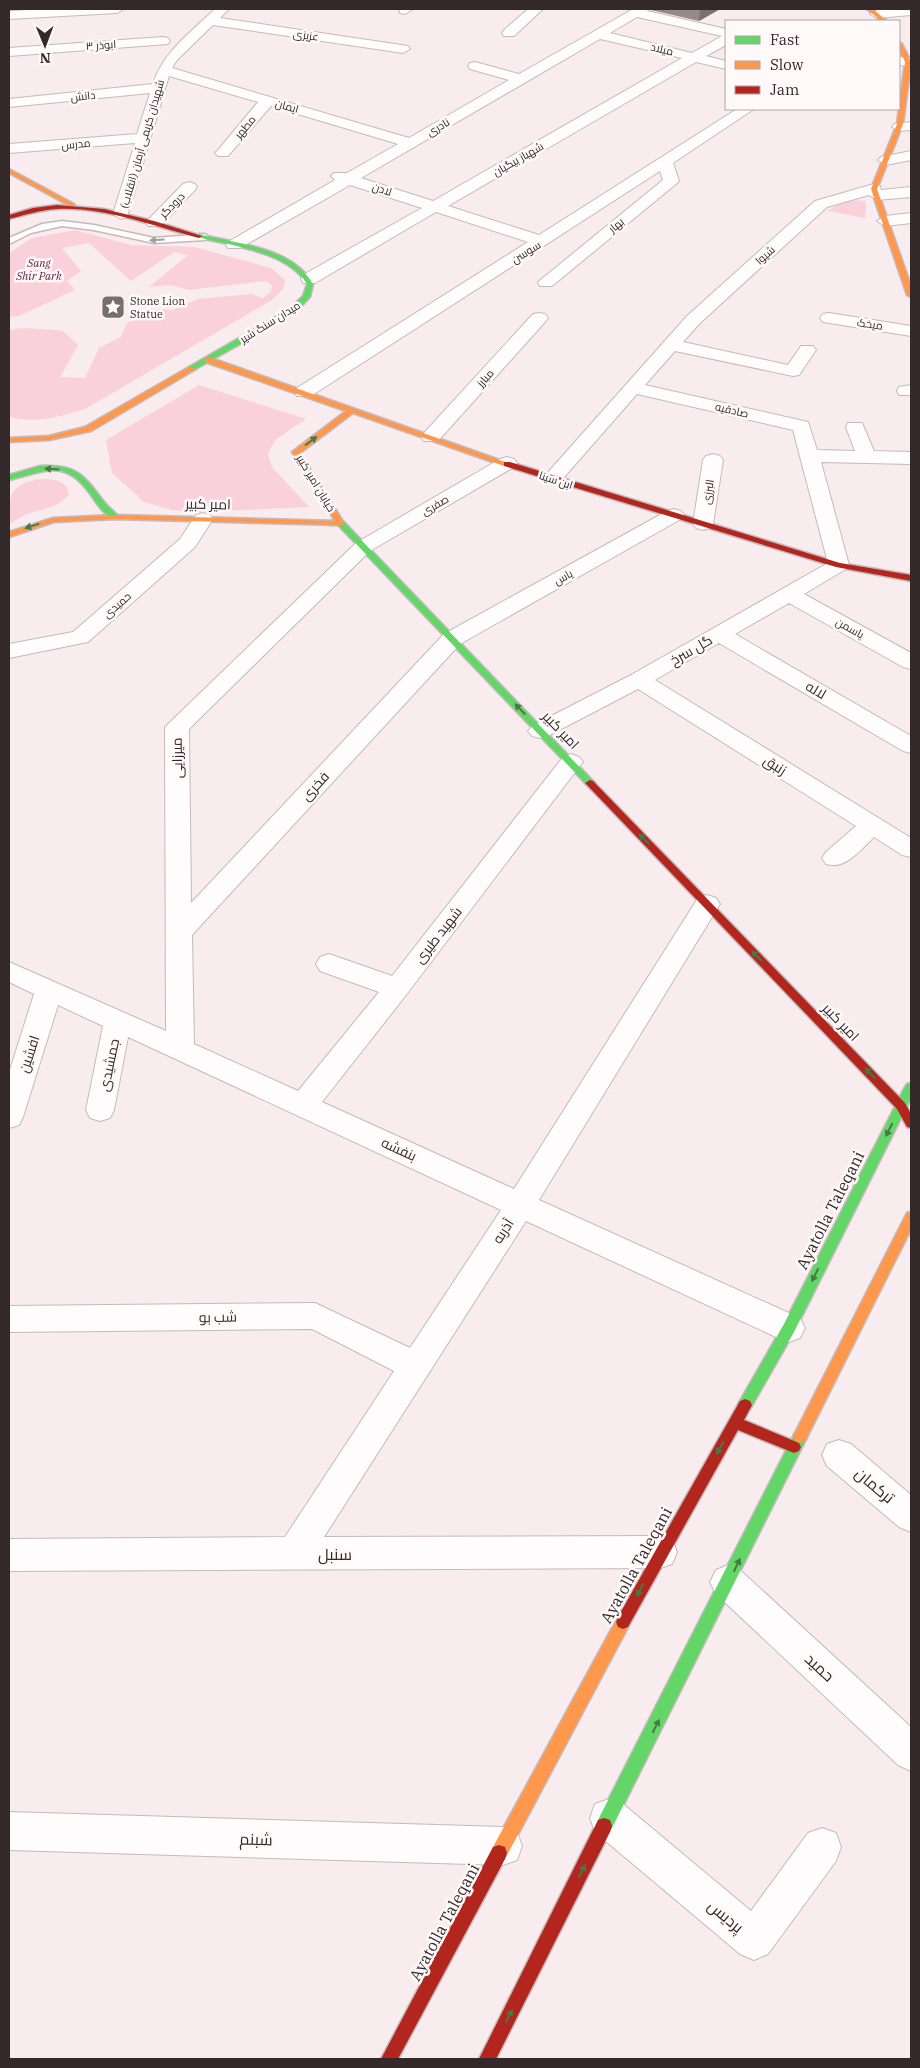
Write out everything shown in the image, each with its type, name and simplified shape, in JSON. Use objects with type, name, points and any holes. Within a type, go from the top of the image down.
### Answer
[{"type":"main road","points":[[900,46],[906,61],[905,126],[886,160],[876,192],[911,296]]},
{"type":"main road","points":[[9,171],[72,205]]},
{"type":"main road","points":[[30,196],[40,187]]},
{"type":"main road","points":[[9,215],[50,206],[72,205],[121,214],[288,260],[302,269],[309,279]]},
{"type":"main road","name":"میدان سنگ شیر","points":[[9,440],[36,441],[88,429],[298,306],[304,301],[310,290],[309,279]]},
{"type":"main road","name":"ابن سینا","points":[[208,360],[552,479],[838,565],[911,578]]},
{"type":"main road","name":"خیابان امیر کبیر","points":[[340,523],[296,452],[352,410]]},
{"type":"main road","points":[[78,445],[88,429]]},
{"type":"main road","points":[[77,461],[84,480],[96,502],[106,512],[115,517]]},
{"type":"main road","points":[[9,478],[23,472],[51,468],[76,474],[84,480]]},
{"type":"main road","name":"امیر کبیر","points":[[9,535],[53,520],[115,517],[340,523],[901,1106],[911,1124]]},
{"type":"main road","name":"Ayatolla Taleqani","points":[[389,2059],[660,1552],[788,1328],[911,1087]]},
{"type":"main road","points":[[487,2059],[911,1218]]},
{"type":"main road","points":[[734,1423],[794,1447]]},
{"type":"street","points":[[9,15],[117,9]]},
{"type":"street","name":"شهیدان کریمی آرمان (انقلاب)","points":[[121,214],[164,70],[171,58],[222,9]]},
{"type":"street","points":[[517,9],[535,10]]},
{"type":"street","points":[[509,33],[535,10]]},
{"type":"street","points":[[639,11],[725,33]]},
{"type":"street","name":"نادری","points":[[234,245],[639,11]]},
{"type":"street","points":[[877,15],[911,11]]},
{"type":"street","name":"عزیزی","points":[[210,22],[403,49]]},
{"type":"street","name":"میلاد","points":[[598,34],[725,65]]},
{"type":"street","name":"شهباز بیگیان","points":[[309,279],[725,40]]},
{"type":"street","name":"ابوذر ۳","points":[[9,51],[163,41]]},
{"type":"street","points":[[475,66],[521,79]]},
{"type":"street","name":"ایمان","points":[[164,70],[411,142]]},
{"type":"street","points":[[262,99],[270,85]]},
{"type":"street","name":"دانش","points":[[9,103],[158,88]]},
{"type":"street","name":"مطهر","points":[[223,153],[262,99]]},
{"type":"street","points":[[304,111],[323,99]]},
{"type":"street","name":"سوسن","points":[[304,392],[745,110]]},
{"type":"street","name":"مدرس","points":[[9,149],[143,138]]},
{"type":"street","points":[[886,160],[911,156]]},
{"type":"street","name":"بهار","points":[[546,282],[671,181],[665,162]]},
{"type":"street","name":"لادن","points":[[328,173],[542,241]]},
{"type":"street","name":"درودگر","points":[[154,223],[189,187]]},
{"type":"street","name":"شیوا","points":[[552,479],[693,320],[821,204],[876,192],[911,192]]},
{"type":"street","points":[[885,221],[911,218]]},
{"type":"street","name":"مبارز","points":[[431,437],[539,318]]},
{"type":"street","name":"میخک","points":[[829,318],[911,331]]},
{"type":"street","points":[[671,345],[793,371],[807,350]]},
{"type":"street","name":"صادقیه","points":[[633,388],[801,426],[838,565]]},
{"type":"street","points":[[855,427],[867,457]]},
{"type":"street","points":[[809,456],[911,458]]},
{"type":"street","name":"البرزی","points":[[703,524],[713,460]]},
{"type":"street","name":"صفری","points":[[363,547],[507,463]]},
{"type":"street","name":"یاس","points":[[452,639],[674,516]]},
{"type":"street","name":"حمیدی","points":[[9,651],[80,637],[188,543],[203,519]]},
{"type":"street","name":"میرزایی","points":[[180,1048],[177,728],[363,547]]},
{"type":"street","name":"گل سرخ","points":[[540,731],[639,680],[838,565]]},
{"type":"street","name":"یاسمن","points":[[789,594],[911,662]]},
{"type":"street","name":"لاله","points":[[720,634],[911,746]]},
{"type":"street","name":"فخری","points":[[179,933],[452,639]]},
{"type":"street","name":"زنبق","points":[[639,680],[911,849]]},
{"type":"street","name":"شهید طیری","points":[[303,1105],[397,988],[571,762]]},
{"type":"street","points":[[835,858],[872,825]]},
{"type":"street","name":"آذربه","points":[[294,1554],[520,1205],[707,904]]},
{"type":"street","points":[[329,964],[397,988]]},
{"type":"street","name":"بنفشه","points":[[9,971],[788,1328]]},
{"type":"street","name":"افشین","points":[[9,1117],[49,990]]},
{"type":"street","name":"جمشیدی","points":[[100,1110],[118,1021]]},
{"type":"street","name":"شب بو","points":[[9,1319],[315,1316],[416,1366]]},
{"type":"street","name":"ترکمان","points":[[839,1455],[911,1516]]},
{"type":"street","name":"سنبل","points":[[9,1555],[660,1552]]},
{"type":"street","name":"حمید","points":[[728,1582],[911,1752]]},
{"type":"street","name":"پردیس","points":[[609,1818],[754,1940],[822,1847]]},
{"type":"street","name":"شبنم","points":[[9,1832],[503,1846]]},
{"type":"lane","points":[[9,241],[37,228],[77,223],[149,241],[206,237]]},
{"type":"green space","points":[[852,200],[866,201],[865,218],[828,211],[837,205]]},
{"type":"green space","name":"Sang Shir Park","points":[[75,230],[131,245],[195,247],[271,268],[285,280],[283,289],[272,300],[85,409],[38,420],[9,417],[9,330],[22,328],[63,331],[78,345],[60,377],[85,378],[99,348],[121,337],[127,323],[152,309],[173,310],[197,299],[251,294],[263,298],[271,291],[272,285],[265,281],[189,290],[171,285],[149,287],[188,255],[174,252],[131,281],[89,243],[62,248],[81,271],[67,281],[75,290],[19,316],[9,317],[9,253],[32,238]]},
{"type":"green space","points":[[199,385],[306,419],[275,440],[268,454],[272,467],[309,507],[200,512],[172,510],[144,502],[112,473],[106,440]]},
{"type":"green space","points":[[41,479],[59,481],[68,489],[69,494],[60,503],[27,514],[9,524],[13,492],[22,484]]},
{"type":"traffic: fast","points":[[192,369],[292,311],[306,297],[310,284],[304,273],[278,257],[262,251],[199,236]]},
{"type":"traffic: fast","points":[[9,478],[40,469],[51,468],[71,472],[88,485],[103,506],[115,517]]},
{"type":"traffic: fast","points":[[333,523],[340,523],[590,783]]},
{"type":"traffic: fast","points":[[745,1405],[789,1328],[911,1087]]},
{"type":"traffic: fast","points":[[604,1826],[800,1437]]},
{"type":"traffic: slow","points":[[870,9],[883,20]]},
{"type":"traffic: slow","points":[[900,46],[908,62],[900,124],[874,189],[911,295]]},
{"type":"traffic: slow","points":[[9,171],[72,205]]},
{"type":"traffic: slow","points":[[208,360],[507,464]]},
{"type":"traffic: slow","points":[[9,440],[49,438],[88,429],[192,369]]},
{"type":"traffic: slow","points":[[340,523],[296,452],[352,410]]},
{"type":"traffic: slow","points":[[9,535],[53,520],[115,517],[333,523]]},
{"type":"traffic: slow","points":[[800,1437],[911,1217]]},
{"type":"traffic: slow","points":[[499,1853],[623,1622]]},
{"type":"traffic: jam","points":[[9,217],[33,210],[57,207],[80,208],[128,216],[199,236]]},
{"type":"traffic: jam","points":[[507,464],[839,565],[911,578]]},
{"type":"traffic: jam","points":[[590,783],[901,1106],[911,1124]]},
{"type":"traffic: jam","points":[[623,1622],[745,1405]]},
{"type":"traffic: jam","points":[[735,1423],[794,1447]]},
{"type":"traffic: jam","points":[[487,2059],[604,1826]]},
{"type":"traffic: jam","points":[[389,2059],[499,1853]]},
{"type":"place","name":"Stone Lion Statue","points":[[113,307]]}]
